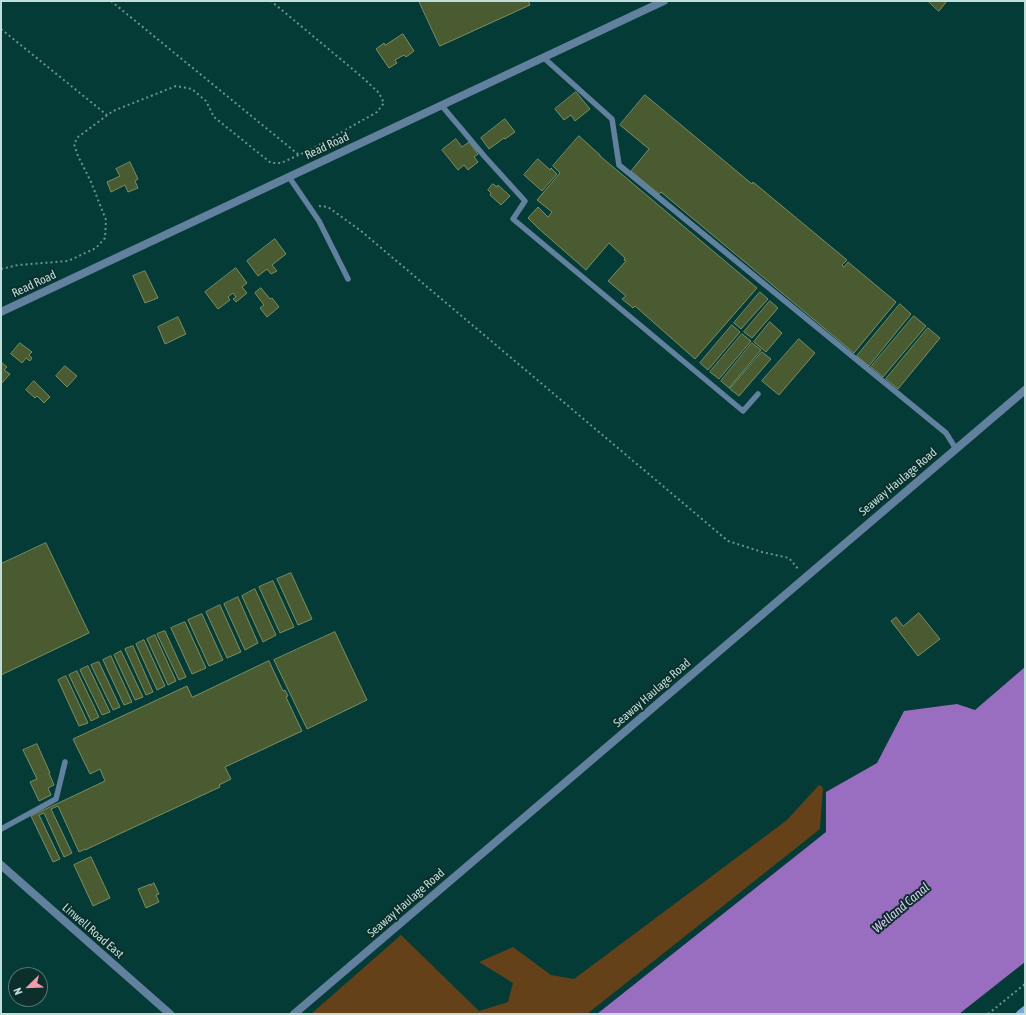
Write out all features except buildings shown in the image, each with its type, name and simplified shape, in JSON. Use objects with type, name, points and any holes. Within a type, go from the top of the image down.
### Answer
[{"type":"main road","points":[[1020,1014],[1025,1010]]},
{"type":"street","name":"Read Road","points":[[1,312],[664,1]]},
{"type":"street","name":"Seaway Haulage Road","points":[[294,1014],[1025,390]]},
{"type":"street","name":"Linwell Road East","points":[[1,865],[170,1014]]},
{"type":"lane","points":[[544,58],[612,119],[619,165],[946,433],[956,449]]},
{"type":"lane","points":[[442,106],[525,201],[513,219],[743,411],[758,394]]},
{"type":"lane","points":[[289,177],[319,221],[348,279]]},
{"type":"lane","points":[[1,829],[56,799],[65,762]]},
{"type":"path","points":[[111,1],[299,155]]},
{"type":"path","points":[[1,269],[18,265],[68,261],[96,248],[105,238],[106,220],[74,144],[78,137],[113,111],[176,86],[192,89],[206,100],[214,117],[271,163],[281,163],[312,149],[377,112],[384,103],[379,94],[362,77],[271,1]]},
{"type":"path","points":[[1,29],[107,115]]},
{"type":"path","points":[[308,204],[328,207],[360,231],[728,542],[789,558],[805,578]]},
{"type":"path","points":[[988,1014],[1025,984]]},
{"type":"shaded area","points":[[819,785],[823,787],[820,829],[587,1014],[311,1014],[401,935],[479,1011],[508,1002],[513,983],[479,962],[513,947],[551,975],[574,979],[787,820]]},
{"type":"water","name":"Welland Canal","points":[[1025,667],[1025,962],[959,1014],[597,1014],[826,832],[826,792],[877,763],[904,711],[957,704],[975,710]]}]
